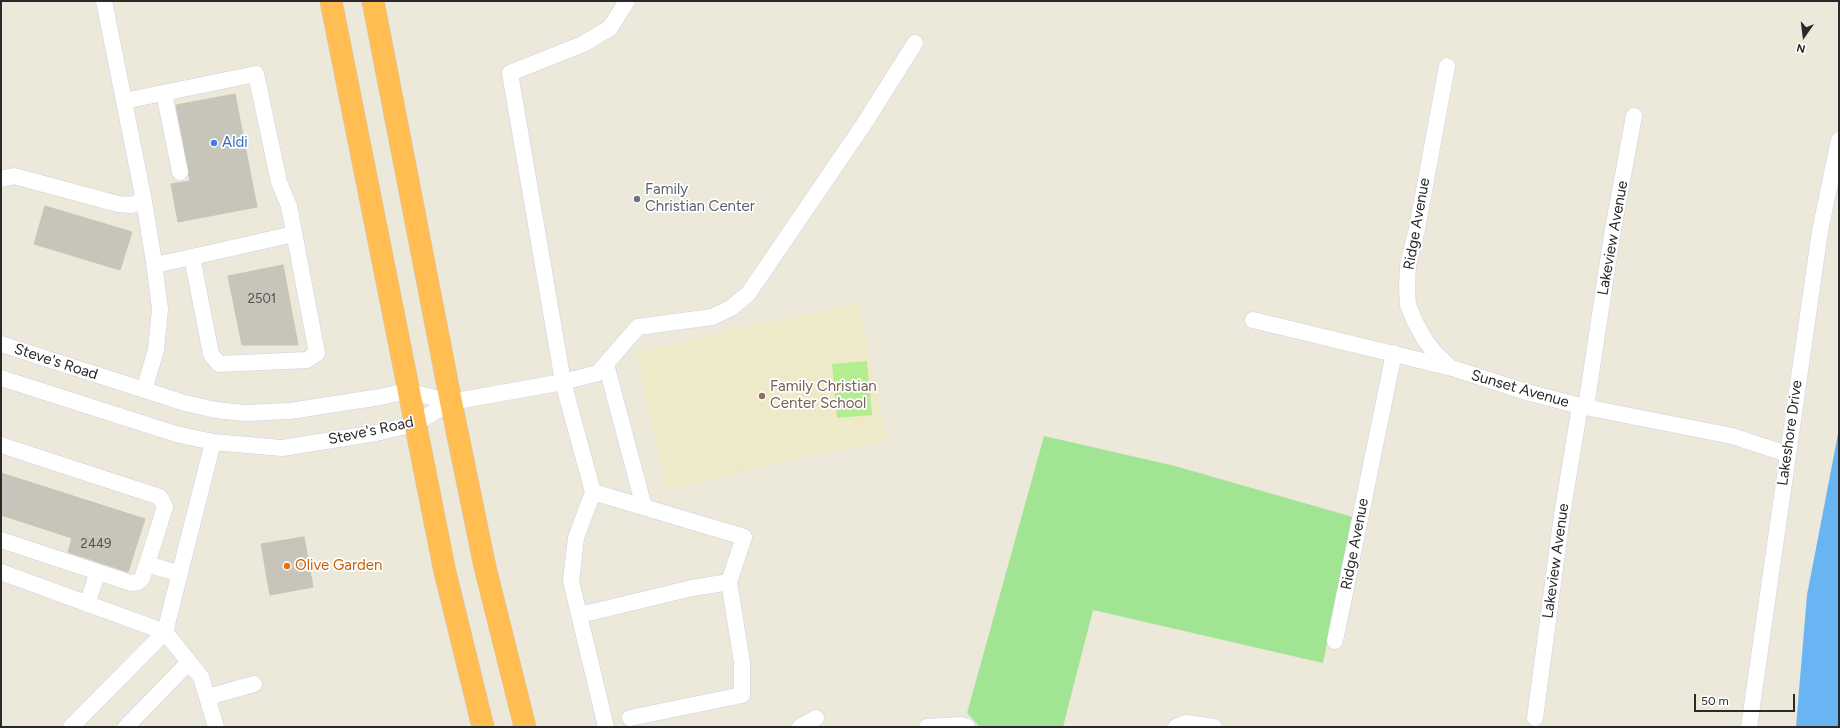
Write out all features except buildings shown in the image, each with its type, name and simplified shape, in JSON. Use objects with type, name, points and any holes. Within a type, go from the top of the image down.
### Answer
[{"type":"highway","points":[[331,1],[414,424],[445,572],[483,727]]},
{"type":"highway","points":[[373,1],[451,402],[485,567],[525,727]]},
{"type":"street","points":[[104,1],[144,201],[155,265],[160,309],[156,350],[144,390]]},
{"type":"street","points":[[606,727],[571,582],[576,538],[593,492],[563,382],[510,73],[583,44],[610,28],[627,1]]},
{"type":"street","points":[[451,402],[563,382],[598,373],[638,327],[712,317],[732,308],[748,294],[864,124],[915,43]]},
{"type":"street","name":"Ridge Avenue","points":[[1447,66],[1417,229],[1408,265],[1407,288],[1408,305],[1425,340],[1434,352],[1452,368]]},
{"type":"street","points":[[124,101],[256,74],[279,182],[289,206],[317,353],[307,360],[219,364],[215,361],[211,354],[192,257]]},
{"type":"street","points":[[164,92],[180,172]]},
{"type":"street","name":"Lakeview Avenue","points":[[1535,718],[1562,516],[1634,116]]},
{"type":"street","name":"Lakeshore Drive","points":[[1749,727],[1820,231],[1839,140]]},
{"type":"street","points":[[1,179],[14,176],[118,204],[131,204],[144,201]]},
{"type":"street","points":[[155,265],[294,234]]},
{"type":"street","name":"Sunset Avenue","points":[[1253,320],[1452,368],[1523,392],[1583,406],[1732,436],[1787,454]]},
{"type":"street","name":"Steve's Road","points":[[1,344],[201,407],[231,412],[260,413],[303,409],[408,391],[451,402]]},
{"type":"street","name":"Ridge Avenue","points":[[1335,640],[1394,353]]},
{"type":"street","points":[[606,364],[644,507]]},
{"type":"street","name":"Steve's Road","points":[[1,378],[176,434],[213,442],[282,448],[376,433],[414,424],[451,402]]},
{"type":"street","points":[[71,727],[165,632],[213,442]]},
{"type":"street","points":[[1,445],[160,497],[163,500],[165,507],[142,578],[138,582],[131,583],[1,540]]},
{"type":"street","points":[[593,492],[744,537],[729,582],[742,662],[742,695],[630,718]]},
{"type":"street","points":[[147,564],[180,574]]},
{"type":"street","points":[[1,572],[165,632],[201,677],[216,727]]},
{"type":"street","points":[[87,604],[98,572]]},
{"type":"street","points":[[580,615],[692,588],[729,582]]},
{"type":"street","points":[[126,727],[189,662]]},
{"type":"street","points":[[208,697],[254,684]]},
{"type":"street","points":[[800,727],[816,718]]},
{"type":"street","points":[[1176,727],[1186,723],[1214,727]]},
{"type":"street","points":[[933,727],[961,725],[967,727]]},
{"type":"shaded area","name":"Family Christian Center School","points":[[857,303],[888,439],[667,489],[636,352]]},
{"type":"green space","points":[[867,361],[872,415],[837,418],[832,364]]},
{"type":"green space","points":[[1044,436],[1175,466],[1353,517],[1323,663],[1093,610],[1063,727],[980,727],[967,713]]},
{"type":"water","points":[[1839,429],[1839,727],[1796,727],[1807,595]]},
{"type":"place","name":"Aldi","points":[[214,143]]},
{"type":"place","name":"Family Christian Center","points":[[637,199]]},
{"type":"place","name":"Family Christian Center School","points":[[762,396]]},
{"type":"place","name":"Olive Garden","points":[[287,566]]}]
